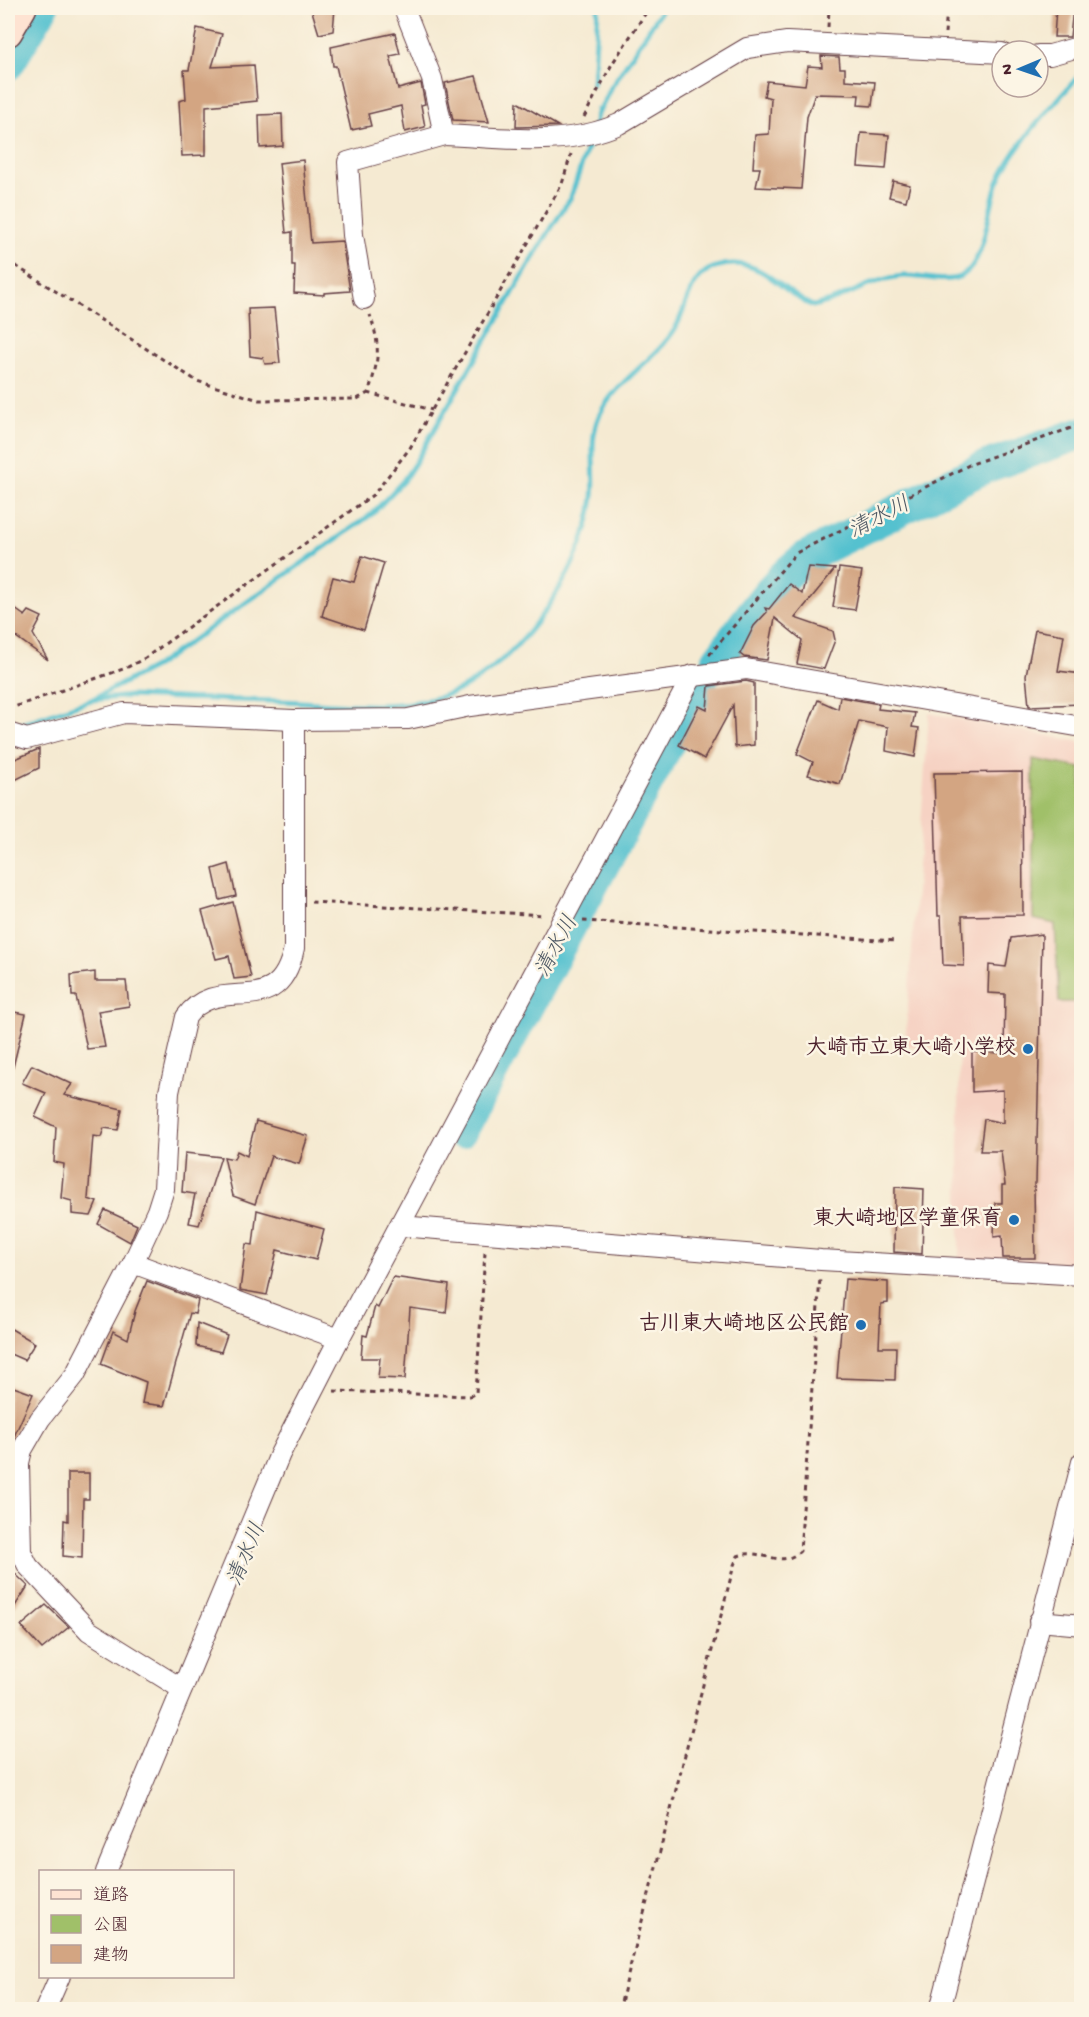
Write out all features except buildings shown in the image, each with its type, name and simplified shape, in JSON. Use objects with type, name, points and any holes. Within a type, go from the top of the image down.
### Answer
[{"type":"street","points":[[8,32],[22,8]]},
{"type":"street","points":[[404,8],[432,79],[444,135]]},
{"type":"street","points":[[364,299],[353,235],[348,162],[444,135],[587,135],[619,124],[747,48],[763,44],[787,42],[990,52]]},
{"type":"street","points":[[1050,56],[1082,46]]},
{"type":"street","points":[[8,733],[27,739],[124,713],[294,720],[408,719],[470,706],[746,669],[1082,727]]},
{"type":"street","points":[[107,1870],[280,1454],[400,1226],[572,919],[693,675]]},
{"type":"street","points":[[182,1689],[90,1631],[28,1566],[21,1552],[19,1463],[22,1450],[40,1419],[75,1375],[133,1263],[164,1189],[169,1092],[186,1017],[193,1006],[204,999],[269,990],[280,984],[290,968],[294,948],[294,720]]},
{"type":"street","points":[[400,1226],[821,1260],[1082,1275]]},
{"type":"street","points":[[133,1263],[339,1339]]},
{"type":"street","points":[[940,2010],[1082,1462]]},
{"type":"street","points":[[1039,1621],[1082,1625]]},
{"type":"street","points":[[45,2010],[60,1978]]},
{"type":"path","points":[[8,710],[126,668],[145,658],[354,511],[374,494],[393,472],[432,410],[562,184],[587,135],[595,95],[649,8]]},
{"type":"path","points":[[944,50],[947,8]]},
{"type":"path","points":[[8,261],[197,381],[228,393],[259,400],[357,399],[368,393],[379,363],[378,338],[364,299]]},
{"type":"path","points":[[368,393],[432,410]]},
{"type":"path","points":[[693,675],[796,553],[969,465],[1082,424]]},
{"type":"path","points":[[294,901],[895,941]]},
{"type":"path","points":[[329,1401],[334,1391],[470,1396],[476,1393],[486,1233]]},
{"type":"path","points":[[619,2010],[734,1565],[738,1556],[747,1553],[781,1560],[792,1558],[800,1551],[821,1260]]},
{"type":"shaded area","name":"大崎市立東大崎小学校","points":[[929,713],[1081,742],[1081,1263],[959,1263],[959,1051],[905,1045]]},
{"type":"green space","points":[[1033,759],[1081,768],[1081,1002],[1059,1002],[1055,924],[1033,919]]},
{"type":"waterway","name":"清水川","points":[[8,64],[42,8]]},
{"type":"waterway","points":[[593,84],[598,8]]},
{"type":"waterway","points":[[599,112],[610,89],[663,8]]},
{"type":"waterway","points":[[91,700],[130,696],[379,705],[429,700],[452,693],[473,682],[515,647],[534,625],[567,575],[588,523],[594,487],[594,435],[599,416],[615,392],[667,340],[675,329],[693,286],[703,274],[722,265],[746,265],[766,274],[793,295],[813,306],[892,278],[911,276],[949,279],[963,275],[971,268],[982,246],[995,192],[1005,167],[1036,125],[1082,72]]},
{"type":"waterway","points":[[594,127],[598,109]]},
{"type":"waterway","points":[[12,727],[91,700],[156,666],[372,514],[403,481],[415,463],[540,246],[571,197],[590,139]]},
{"type":"waterway","name":"清水川","points":[[718,660],[770,591],[808,556],[985,467],[1082,433]]},
{"type":"waterway","name":"清水川","points":[[460,1132],[701,682]]},
{"type":"place","name":"大崎市立東大崎小学校","points":[[1028,1049]]},
{"type":"place","name":"東大崎地区学童保育","points":[[1014,1220]]},
{"type":"place","name":"古川東大崎地区公民館","points":[[861,1325]]}]
